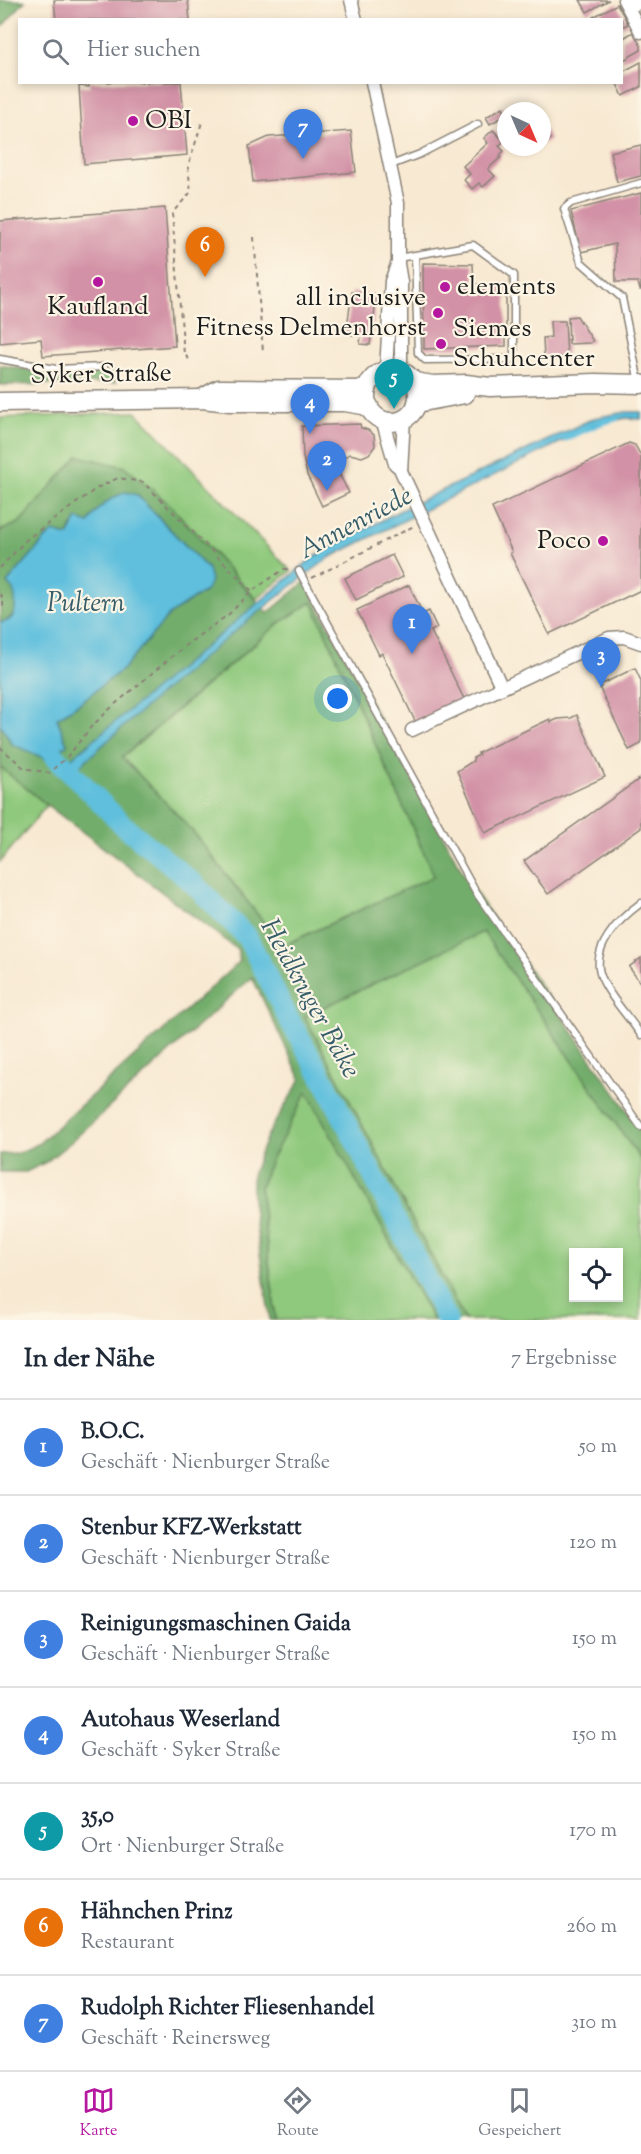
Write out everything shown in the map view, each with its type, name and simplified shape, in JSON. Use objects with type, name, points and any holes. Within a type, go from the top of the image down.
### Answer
[{"type":"main road","points":[[400,375],[418,396],[417,404],[412,412],[397,421],[382,419],[374,414],[368,398],[374,377],[400,375],[433,385],[466,384],[489,387],[595,383],[640,384]]},
{"type":"main road","points":[[417,404],[489,387]]},
{"type":"main road","name":"Syker Straße","points":[[0,402],[202,399],[230,402],[345,402],[368,398]]},
{"type":"street","points":[[351,0],[356,18]]},
{"type":"street","points":[[625,0],[635,4],[641,3]]},
{"type":"street","points":[[625,0],[641,32]]},
{"type":"street","points":[[372,84],[398,202],[398,261],[401,282],[400,375]]},
{"type":"street","points":[[401,469],[404,418]]},
{"type":"street","points":[[382,419],[395,464],[401,469],[502,688]]},
{"type":"street","points":[[412,730],[609,638],[624,637],[641,643]]},
{"type":"lane","points":[[391,165],[478,124]]},
{"type":"lane","points":[[640,384],[622,298],[581,262],[564,209],[571,203],[641,183]]},
{"type":"lane","points":[[398,261],[415,255],[473,245],[514,275],[514,359],[425,360],[418,353],[415,255]]},
{"type":"lane","points":[[0,359],[56,369],[104,368]]},
{"type":"lane","points":[[299,571],[475,891],[641,1127]]},
{"type":"lane","points":[[641,903],[619,920],[610,933],[602,948],[599,966],[602,980],[641,1035]]},
{"type":"path","points":[[189,359],[184,354],[172,213],[191,192],[188,167],[202,122]]},
{"type":"path","points":[[254,237],[263,352]]},
{"type":"path","points":[[0,568],[27,539],[98,488],[118,478],[143,482],[252,591]]},
{"type":"path","points":[[305,580],[423,517]]},
{"type":"path","points":[[0,747],[24,768],[49,772],[69,755],[91,727],[114,705],[186,645],[229,614],[252,591],[284,569],[299,571]]},
{"type":"path","points":[[0,594],[3,598],[3,608],[0,608]]},
{"type":"green space","points":[[0,0],[25,1],[0,29]]},
{"type":"green space","points":[[0,365],[55,374],[115,372],[115,383],[0,385]]},
{"type":"green space","points":[[136,412],[291,571],[256,599],[170,505],[125,467],[78,456],[19,523],[0,531],[0,418]]},
{"type":"green space","points":[[78,456],[125,467],[170,505],[268,613],[305,582],[468,882],[641,1130],[641,1160],[483,932],[305,1016],[465,1320],[451,1320],[259,955],[255,957],[324,1083],[445,1320],[433,1320],[307,1092],[272,1158],[260,1187],[276,1320],[270,1320],[252,1200],[252,1175],[267,1136],[301,1079],[252,977],[71,1142],[46,1162],[26,1172],[0,1172],[0,1154],[18,1153],[38,1144],[239,962],[238,950],[0,767],[0,724],[12,744],[67,744],[57,718],[124,668],[170,614],[207,590],[208,569],[137,495],[89,523],[72,526],[68,536],[53,532],[47,537],[7,583],[13,588],[17,600],[15,610],[9,619],[0,622],[0,531],[19,523]],"holes":[[[312,602],[434,876],[282,946],[190,828],[122,757],[278,624]]]},
{"type":"green space","points":[[312,602],[434,876],[282,946],[190,828],[122,758],[278,624]]},
{"type":"green space","points":[[0,767],[47,805],[0,862]]},
{"type":"green space","points":[[483,931],[641,1160],[641,1320],[465,1320],[305,1016]]},
{"type":"green space","points":[[307,1091],[433,1320],[276,1320],[260,1187],[272,1158]]},
{"type":"water","points":[[626,412],[641,412],[641,419],[626,418],[597,424],[329,558],[198,662],[72,773],[63,765],[315,556],[399,511],[594,418]]},
{"type":"water","name":"Pultern","points":[[126,492],[137,495],[208,569],[211,580],[207,590],[170,614],[124,668],[57,718],[67,744],[48,760],[12,744],[0,724],[0,622],[10,619],[15,606],[14,591],[7,583],[53,532],[68,536],[77,519],[89,523],[104,504]]},
{"type":"building","points":[[54,0],[188,0],[190,18],[56,18]]},
{"type":"building","points":[[580,0],[609,0],[587,12]]},
{"type":"building","points":[[617,4],[628,24],[623,26],[623,18],[593,17]]},
{"type":"building","points":[[633,32],[641,50],[623,60],[623,38]]},
{"type":"building","points":[[641,62],[641,87],[623,96],[617,84],[623,84],[623,71]]},
{"type":"building","name":"OBI","points":[[89,84],[181,84],[187,155],[84,164],[79,86],[89,87]]},
{"type":"building","points":[[497,111],[497,120],[490,124],[486,117]]},
{"type":"building","points":[[493,130],[497,134],[497,156],[501,157],[488,169],[495,176],[483,187],[479,183],[472,189],[464,180],[470,174],[463,166],[488,143],[484,138]]},
{"type":"building","points":[[351,131],[356,172],[253,182],[249,146],[269,137]]},
{"type":"building","points":[[641,145],[641,176],[617,182],[610,152]]},
{"type":"building","points":[[641,193],[640,290],[638,282],[616,282],[615,244],[581,252],[571,211]]},
{"type":"building","points":[[165,208],[175,346],[43,356],[41,339],[0,343],[0,221]]},
{"type":"building","points":[[423,263],[473,264],[474,284],[506,284],[506,346],[424,349]]},
{"type":"building","points":[[352,292],[377,295],[370,345],[360,344],[361,336],[346,334]]},
{"type":"building","points":[[577,316],[593,341],[590,343],[569,344],[568,317]]},
{"type":"building","points":[[550,321],[565,321],[567,357],[544,358],[543,338],[551,337]]},
{"type":"building","points":[[360,424],[361,428],[374,435],[375,446],[369,454],[362,457],[350,454],[333,462],[349,493],[322,506],[307,475],[303,457],[302,426]]},
{"type":"building","points":[[629,443],[635,445],[641,456],[641,590],[549,634],[510,553],[512,552],[492,508]]},
{"type":"building","points":[[392,555],[403,577],[356,600],[345,578]]},
{"type":"building","points":[[409,585],[423,614],[429,611],[437,628],[431,631],[464,699],[416,723],[382,653],[379,655],[357,610]]},
{"type":"building","points":[[635,668],[641,681],[641,744],[629,750],[600,689],[602,684]]},
{"type":"building","points":[[577,715],[605,777],[485,833],[457,771],[473,761],[473,758],[479,755],[478,753],[550,719],[551,722]]},
{"type":"building","points":[[641,778],[641,828],[548,894],[524,861]]},
{"type":"building","points":[[641,958],[641,984],[629,967]]},
{"type":"waterway","name":"Annenriede","points":[[565,440],[617,419]]},
{"type":"waterway","name":"Heidkruger Bäke","points":[[55,756],[122,824],[192,882],[247,937],[286,1014],[326,1084],[447,1320]]},
{"type":"place","name":"OBI","points":[[133,121]]},
{"type":"place","name":"Rudolph Richter Fliesenhandel","points":[[303,159]]},
{"type":"place","name":"Hähnchen Prinz","points":[[205,277]]},
{"type":"place","name":"Kaufland","points":[[98,282]]},
{"type":"place","name":"elements","points":[[445,287]]},
{"type":"place","name":"all inclusive Fitness Delmenhorst","points":[[438,313]]},
{"type":"place","name":"Siemes Schuhcenter","points":[[441,344]]},
{"type":"place","name":"35,0","points":[[394,409]]},
{"type":"place","name":"Autohaus Weserland","points":[[310,434]]},
{"type":"place","name":"Stenbur KFZ-Werkstatt","points":[[327,491]]},
{"type":"place","name":"Poco","points":[[603,541]]},
{"type":"place","name":"B.O.C.","points":[[412,654]]},
{"type":"place","name":"Reinigungsmaschinen Gaida","points":[[601,687]]}]
